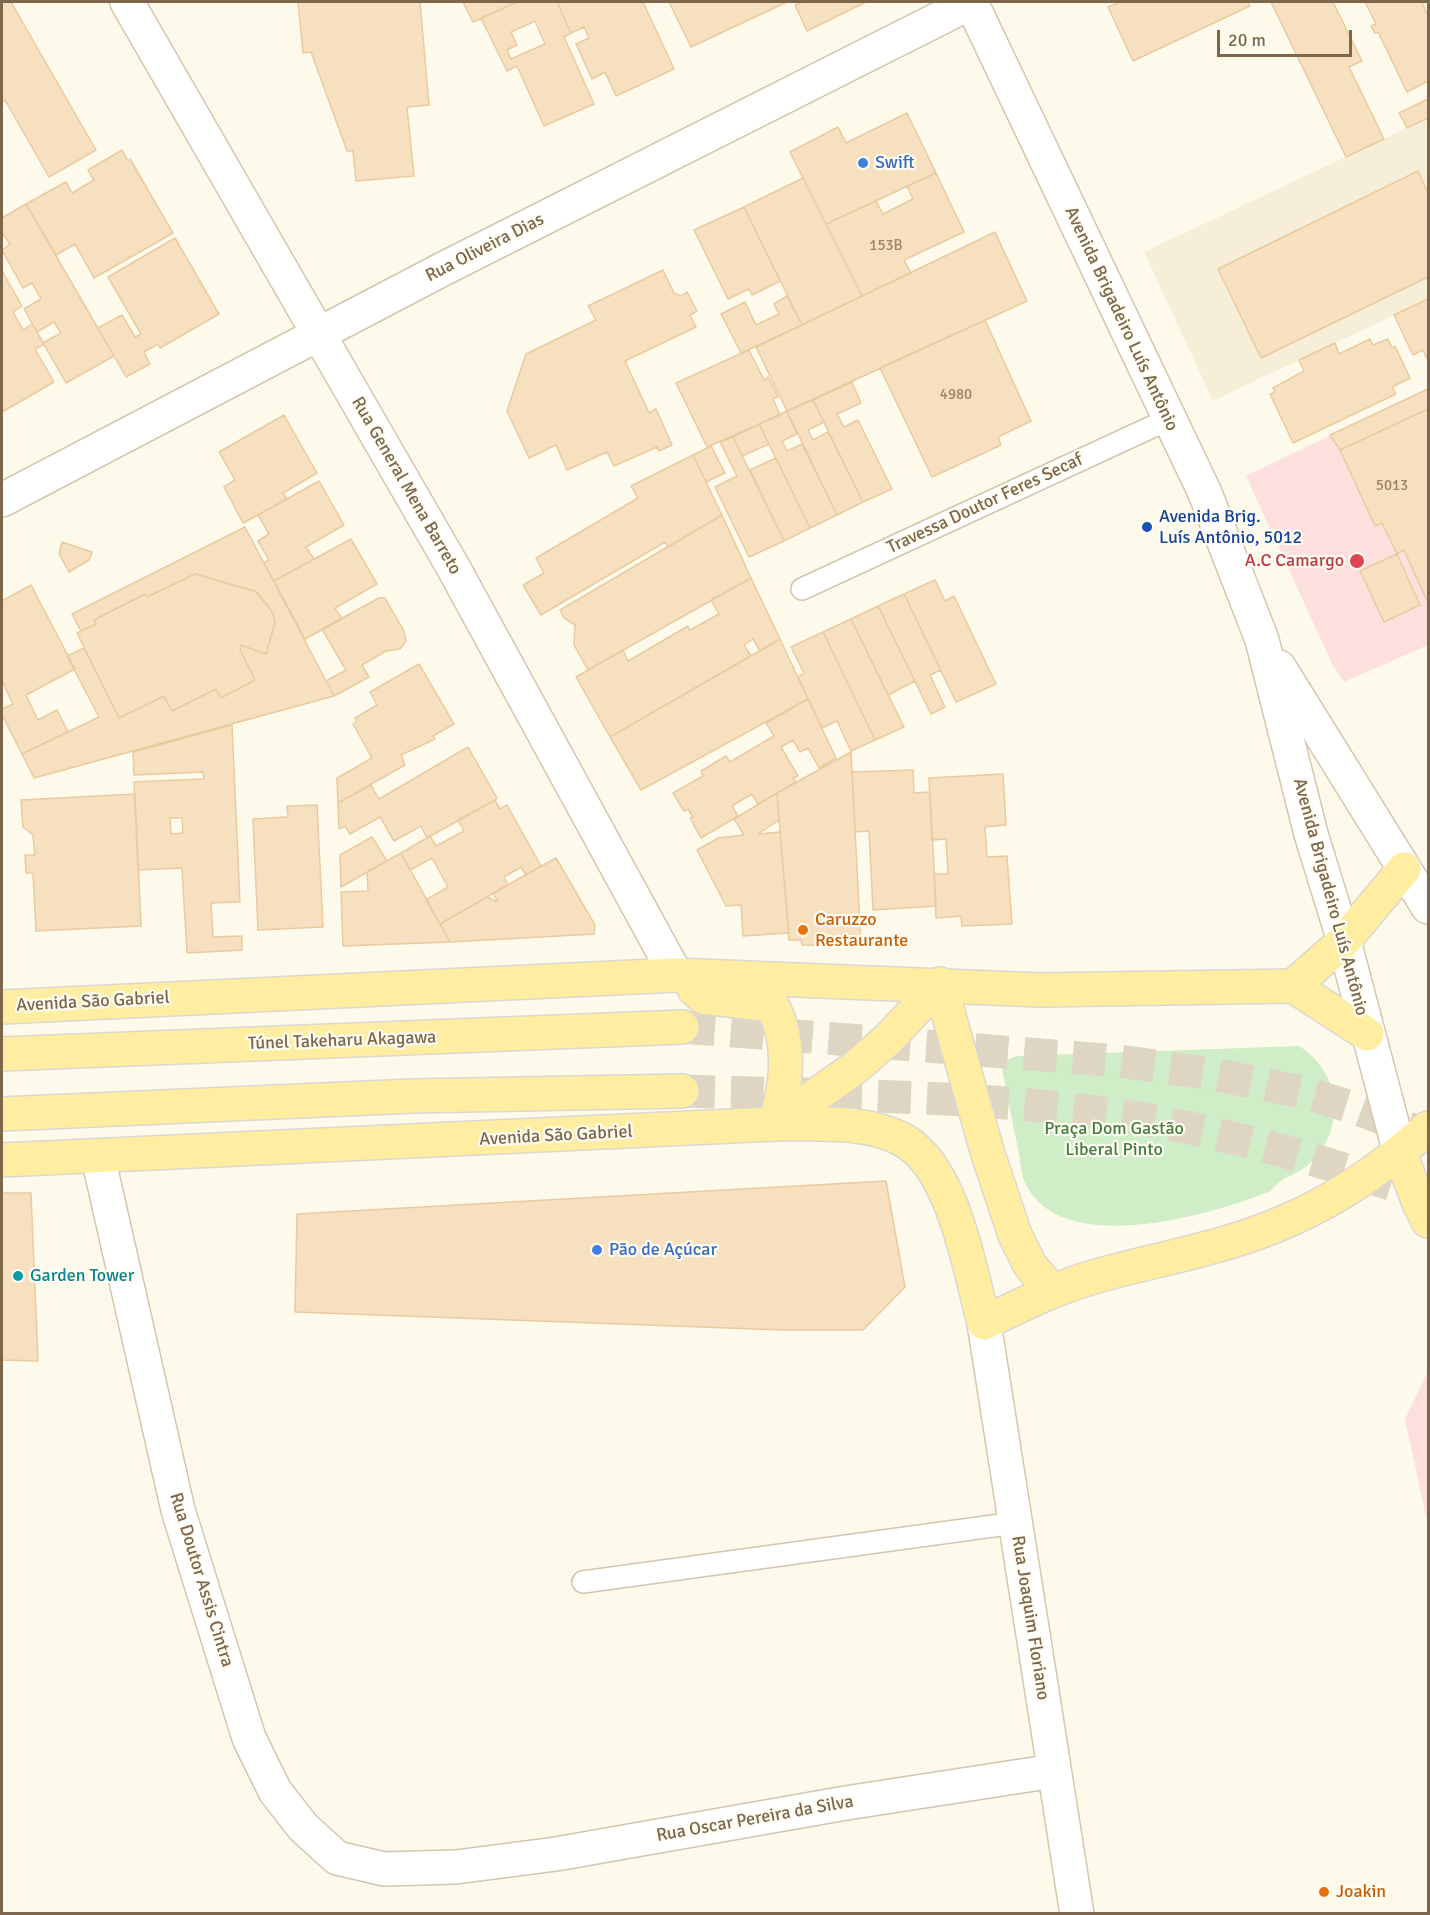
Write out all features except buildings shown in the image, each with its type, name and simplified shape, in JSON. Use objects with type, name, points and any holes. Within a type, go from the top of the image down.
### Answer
[{"type":"main road","points":[[1293,986],[1344,941],[1404,869]]},
{"type":"main road","name":"Avenida São Gabriel","points":[[2,1007],[676,975],[940,984]]},
{"type":"main road","points":[[676,975],[703,997],[772,1005],[780,1019],[785,1052],[785,1078],[775,1124]]},
{"type":"main road","points":[[775,1124],[856,1066],[887,1040],[940,984]]},
{"type":"main road","points":[[940,984],[1040,990],[1293,986],[1367,1034]]},
{"type":"main road","points":[[940,984],[987,1151],[1015,1235],[1030,1265],[1051,1290]]},
{"type":"main road","name":"Túnel Takeharu Akagawa","points":[[2,1054],[682,1027]]},
{"type":"main road","points":[[2,1114],[413,1096],[681,1091]]},
{"type":"main road","name":"Avenida São Gabriel","points":[[2,1160],[775,1124],[836,1124],[874,1130],[905,1141],[927,1158],[943,1186],[984,1323]]},
{"type":"main road","points":[[984,1323],[1051,1290],[1097,1276],[1200,1252],[1288,1221],[1339,1194],[1400,1153],[1428,1128]]},
{"type":"main road","points":[[1400,1153],[1428,1221]]},
{"type":"street","name":"Rua General Mena Barreto","points":[[127,2],[464,586],[676,975]]},
{"type":"street","name":"Rua Oliveira Dias","points":[[2,500],[743,115],[971,2]]},
{"type":"street","name":"Avenida Brigadeiro Luís Antônio","points":[[971,2],[1205,493],[1262,640],[1311,834],[1344,941],[1400,1153]]},
{"type":"street","name":"Avenida Brigadeiro Luís Antônio","points":[[1262,640],[1428,907]]},
{"type":"street","name":"Rua Doutor Assis Cintra","points":[[98,1157],[178,1510],[249,1738],[275,1791],[303,1827],[337,1858],[384,1869],[456,1867]]},
{"type":"street","name":"Rua Joaquim Floriano","points":[[984,1323],[1077,1914]]},
{"type":"street","name":"Rua Oscar Pereira da Silva","points":[[456,1867],[556,1854],[846,1803],[1054,1770]]},
{"type":"lane","name":"Travessa Doutor Feres Secaf","points":[[802,589],[1169,419]]},
{"type":"lane","points":[[583,1582],[1015,1522]]},
{"type":"shaded area","points":[[1428,118],[1428,299],[1213,401],[1144,252]]},
{"type":"shaded area","name":"A.C Camargo","points":[[1428,388],[1428,645],[1344,682],[1333,666],[1246,476]]},
{"type":"shaded area","points":[[1428,1371],[1428,1526],[1405,1419]]},
{"type":"green space","name":"Praça Dom Gastão Liberal Pinto","points":[[1299,1046],[1313,1057],[1324,1071],[1331,1087],[1334,1120],[1321,1151],[1308,1165],[1278,1183],[1271,1191],[1178,1219],[1141,1224],[1105,1225],[1072,1220],[1045,1207],[1024,1182],[1002,1069],[1007,1060],[1016,1056]]},
{"type":"tunnel","points":[[682,1027],[1119,1061],[1213,1074],[1302,1092],[1355,1108],[1416,1131]]},
{"type":"tunnel","points":[[682,1091],[916,1098],[1090,1111],[1148,1120],[1255,1143],[1428,1197]]},
{"type":"place","name":"Swift","points":[[863,163]]},
{"type":"place","name":"Avenida Brig. Luís Antônio, 5012","points":[[1147,527]]},
{"type":"place","name":"A.C Camargo","points":[[1357,561]]},
{"type":"place","name":"Caruzzo Restaurante","points":[[803,930]]},
{"type":"place","name":"Pão de Açúcar","points":[[597,1250]]},
{"type":"place","name":"Garden Tower","points":[[18,1276]]},
{"type":"place","name":"Joakin","points":[[1324,1892]]}]
